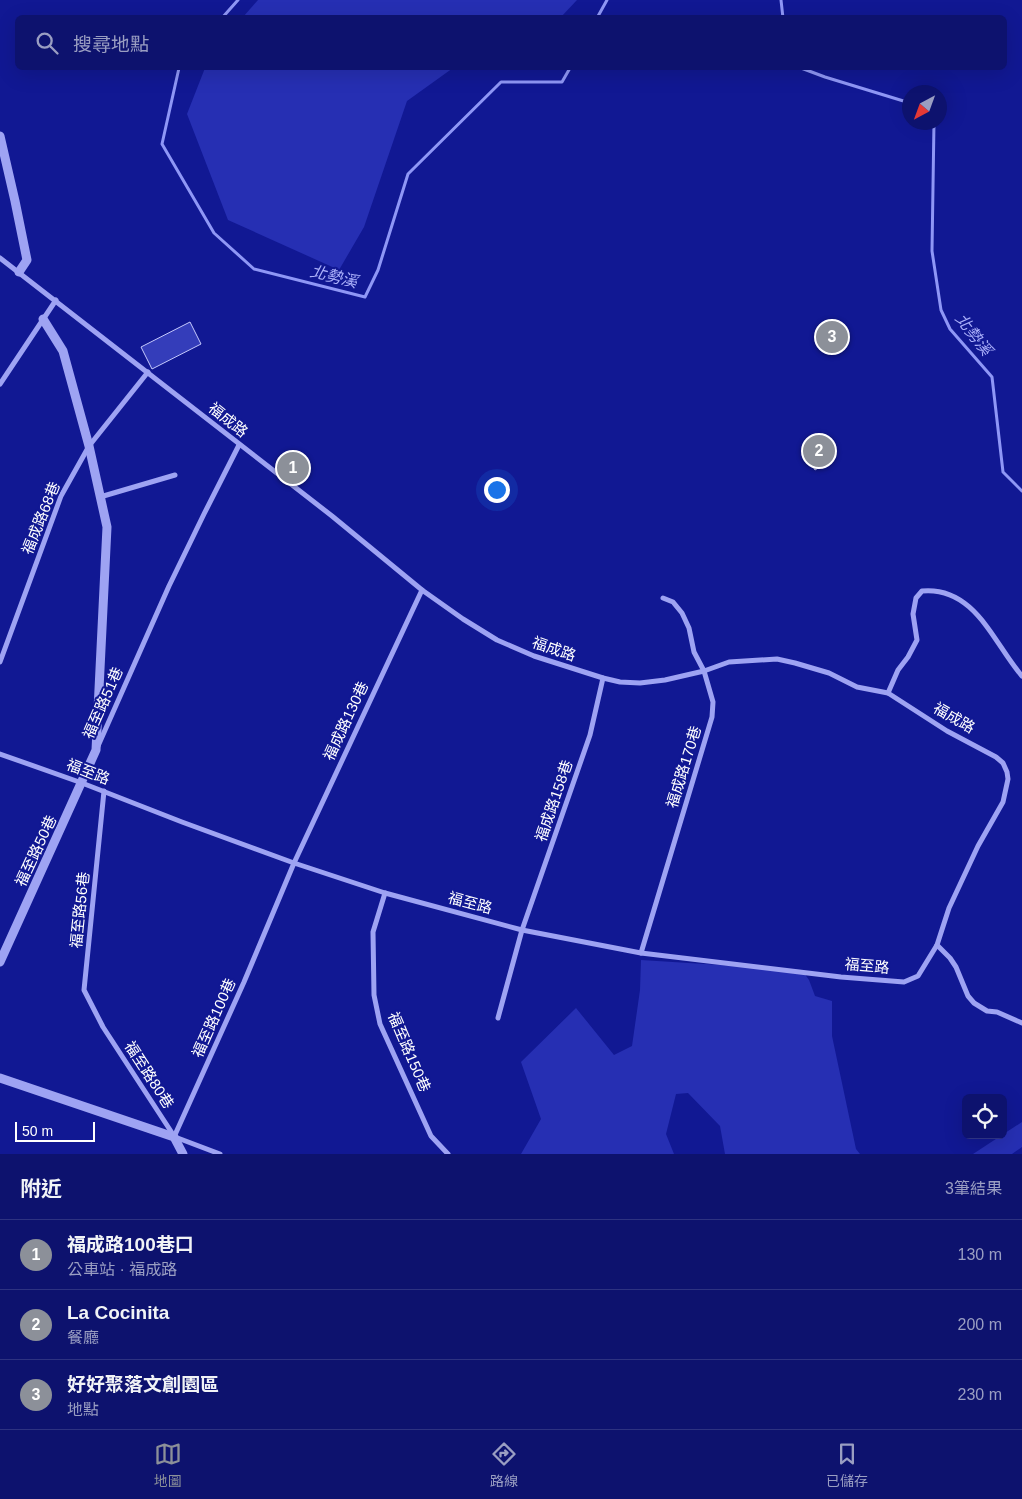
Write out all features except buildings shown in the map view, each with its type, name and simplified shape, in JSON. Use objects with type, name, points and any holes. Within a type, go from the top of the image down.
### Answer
[{"type":"street","points":[[0,136],[16,201],[27,260],[19,272]]},
{"type":"street","name":"福成路","points":[[0,258],[332,516],[422,590],[496,640],[534,656],[620,682],[640,683],[664,680],[704,671],[729,662],[777,659],[795,662],[829,673],[857,687],[888,693],[947,731],[996,757],[1003,763],[1008,772],[1003,802],[978,846],[949,908],[937,945]]},
{"type":"street","points":[[0,384],[56,300]]},
{"type":"street","name":"福至路51巷","points":[[43,319],[63,351],[90,446],[107,527],[96,750]]},
{"type":"street","name":"福成路68巷","points":[[0,662],[61,496],[90,446],[148,372]]},
{"type":"street","name":"福至路51巷","points":[[96,750],[169,586],[239,445]]},
{"type":"street","points":[[100,497],[175,475]]},
{"type":"street","name":"福成路130巷","points":[[294,863],[422,590]]},
{"type":"street","points":[[888,693],[898,670],[917,640],[913,614],[916,598],[922,591],[928,590],[942,593],[972,608],[992,632],[1005,654],[1022,676]]},
{"type":"street","name":"福成路170巷","points":[[641,953],[712,717],[713,702],[704,671],[694,652],[690,628],[682,613],[673,602],[664,598]]},
{"type":"street","name":"福成路158巷","points":[[498,1018],[522,930],[590,735],[603,678]]},
{"type":"street","name":"福至路50巷","points":[[0,962],[96,750]]},
{"type":"street","name":"福至路","points":[[0,754],[294,863],[385,893],[522,930],[641,953],[841,977],[904,982],[918,976],[937,945]]},
{"type":"street","name":"福至路56巷","points":[[103,1027],[84,990],[104,791]]},
{"type":"street","name":"福至路100巷","points":[[174,1137],[244,982],[294,863]]},
{"type":"street","name":"福至路150巷","points":[[385,893],[374,932],[374,995],[380,1024],[431,1136],[448,1154]]},
{"type":"street","points":[[937,945],[956,967],[968,996],[974,1003],[980,1008],[1003,1014],[1022,1023]]},
{"type":"street","name":"福至路80巷","points":[[103,1027],[174,1137]]},
{"type":"street","points":[[0,1078],[220,1154]]},
{"type":"street","points":[[174,1137],[183,1154]]},
{"type":"shaded area","points":[[258,0],[577,0],[563,15],[245,15]]},
{"type":"shaded area","points":[[204,70],[450,70],[407,101],[364,227],[339,270],[228,220],[187,114]]},
{"type":"shaded area","points":[[641,960],[802,970],[809,980],[815,996],[832,1001],[832,1036],[856,1149],[860,1154],[725,1154],[720,1126],[688,1093],[676,1094],[666,1134],[674,1154],[521,1154],[541,1119],[521,1062],[576,1008],[614,1055],[632,1046],[640,990]]},
{"type":"shaded area","points":[[1022,1122],[1022,1147],[1012,1154],[973,1154],[996,1139],[1007,1139],[1007,1132]]},
{"type":"waterway","name":"北勢溪","points":[[225,15],[238,0]]},
{"type":"waterway","name":"北勢溪","points":[[599,15],[607,0]]},
{"type":"waterway","name":"北勢溪","points":[[781,0],[783,15]]},
{"type":"waterway","name":"北勢溪","points":[[179,70],[162,144],[214,233],[254,269],[365,297],[378,270],[408,174],[501,82],[562,82],[569,70]]},
{"type":"waterway","name":"北勢溪","points":[[806,70],[902,101]]},
{"type":"waterway","name":"北勢溪","points":[[934,130],[932,251],[941,310],[950,329],[992,377],[1003,472],[1022,491]]},
{"type":"place","name":"好好聚落文創園區","points":[[832,337]]},
{"type":"place","name":"La Cocinita","points":[[819,451]]},
{"type":"place","name":"福成路100巷口","points":[[293,468]]}]
